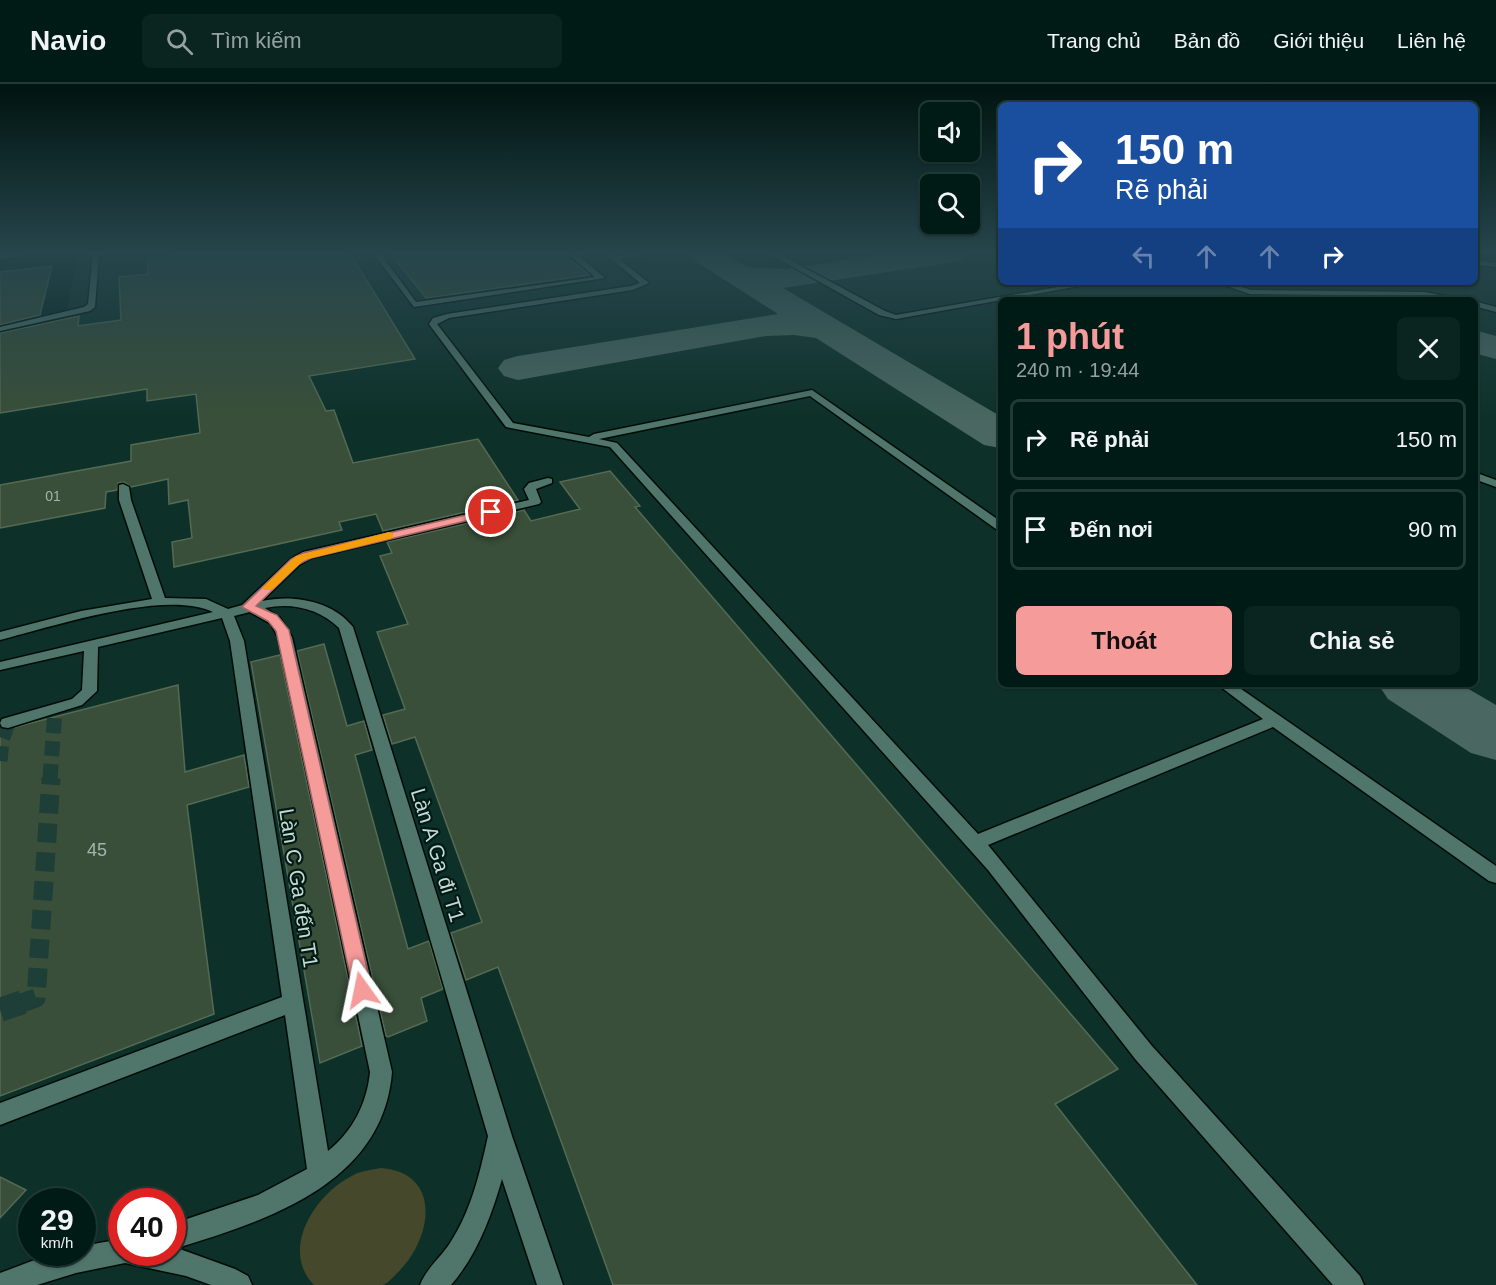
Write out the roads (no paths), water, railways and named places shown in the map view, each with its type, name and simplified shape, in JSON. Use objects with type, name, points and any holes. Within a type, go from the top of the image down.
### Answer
[{"type":"street","points":[[0,329],[78,313],[85,309]]},
{"type":"street","points":[[493,309],[447,316],[436,320],[433,324],[503,418],[510,425],[613,445],[1014,887],[1144,1053],[1351,1285]]},
{"type":"street","points":[[878,309],[891,316],[909,316],[948,309]]},
{"type":"street","points":[[585,439],[813,393],[998,525]]},
{"type":"street","points":[[1478,477],[1496,484]]},
{"type":"street","points":[[0,666],[248,607],[300,558],[534,502],[530,489],[533,485],[548,481]]},
{"type":"street","points":[[123,487],[125,500],[159,601]]},
{"type":"street","points":[[0,636],[159,601],[200,602],[224,612]]},
{"type":"street","name":"Làn A Ga đi T1","points":[[248,607],[286,602],[312,606],[330,612],[346,627],[500,1136],[550,1285]]},
{"type":"street","points":[[186,1232],[269,1205],[320,1174],[346,1150],[365,1126],[378,1098],[381,1072],[285,637],[273,618],[248,607]]},
{"type":"street","name":"Làn C Ga đến T1","points":[[224,612],[237,641],[320,1174]]},
{"type":"street","points":[[8,723],[77,702],[88,691],[91,644]]},
{"type":"street","points":[[1228,687],[1496,876]]},
{"type":"street","points":[[975,843],[1275,720]]},
{"type":"street","points":[[0,1114],[294,1002]]},
{"type":"street","points":[[433,1285],[460,1254],[471,1235],[487,1191],[500,1136]]},
{"type":"street","points":[[3,1285],[58,1264],[108,1254]]},
{"type":"street","points":[[186,1264],[238,1285]]},
{"type":"tunnel","points":[[50,779],[55,710]]},
{"type":"tunnel","points":[[0,761],[2,740],[8,723]]},
{"type":"tunnel","points":[[19,1004],[36,998],[51,778]]},
{"type":"tunnel","points":[[0,1010],[23,1002]]}]
